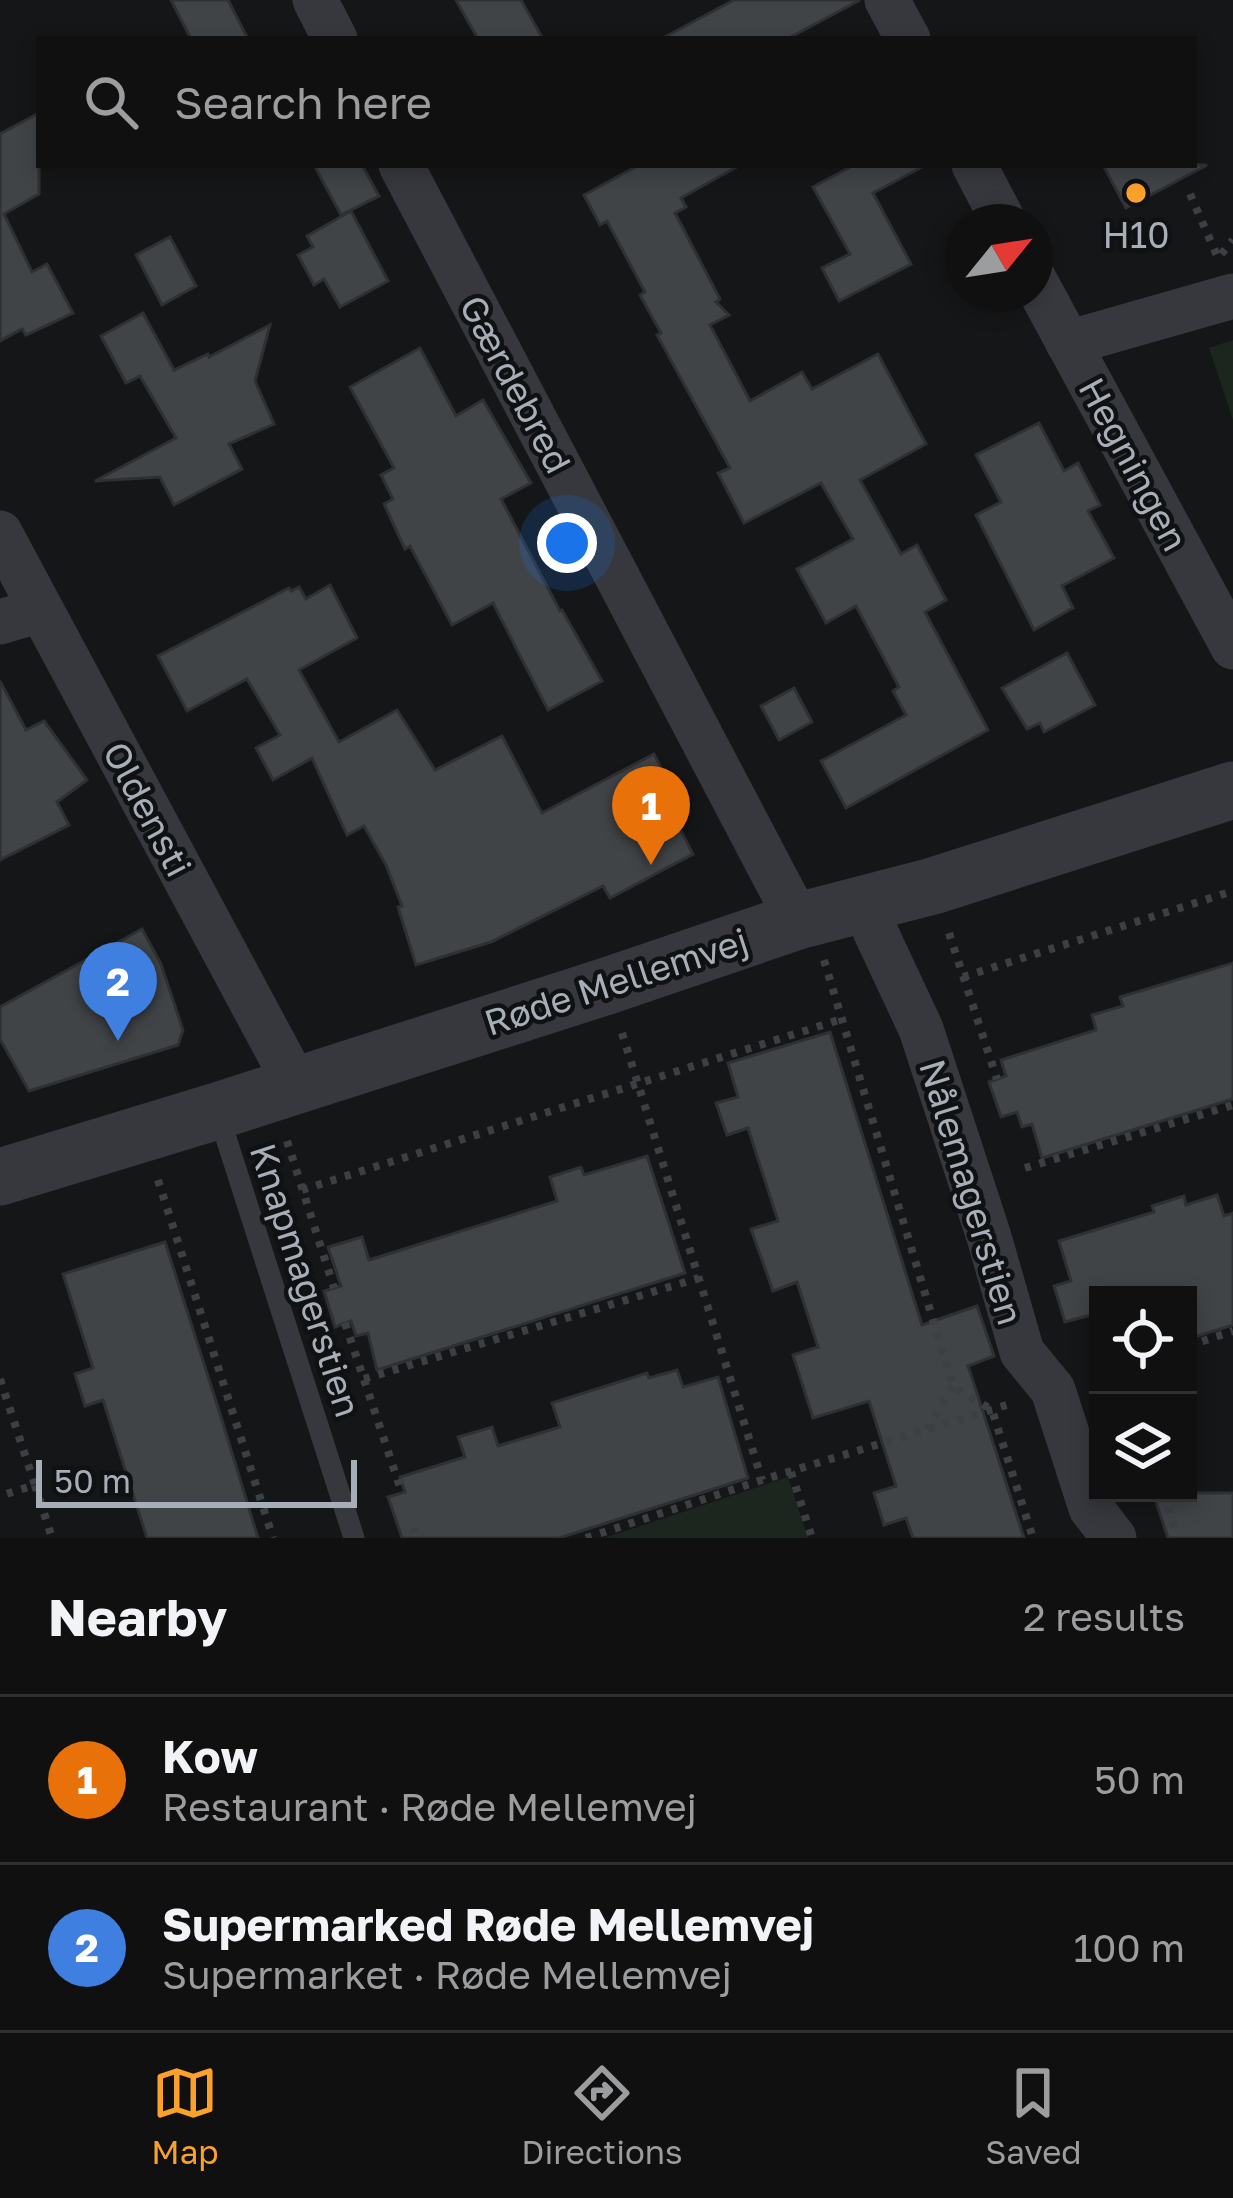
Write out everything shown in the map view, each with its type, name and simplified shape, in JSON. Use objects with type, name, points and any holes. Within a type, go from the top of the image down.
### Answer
[{"type":"street","points":[[314,0],[333,36]]},
{"type":"street","points":[[887,0],[906,36]]},
{"type":"street","name":"Gærdebred","points":[[403,168],[824,915]]},
{"type":"street","points":[[976,168],[995,204]]},
{"type":"street","points":[[1068,343],[1233,296]]},
{"type":"street","name":"Hegningen","points":[[1052,312],[1233,646]]},
{"type":"street","name":"Oldensti","points":[[0,532],[21,616],[284,1089]]},
{"type":"street","name":"Røde Mellemvej","points":[[0,1177],[1233,790]]},
{"type":"street","name":"Nålemagerstien","points":[[824,915],[921,1029],[1022,1352],[1053,1390],[1091,1508],[1114,1538]]},
{"type":"lane","name":"Knapmagerstien","points":[[217,1111],[354,1538]]},
{"type":"path","points":[[1190,194],[1218,258],[1233,240]]},
{"type":"path","points":[[933,886],[997,1079]]},
{"type":"path","points":[[963,977],[1233,891]]},
{"type":"path","points":[[824,915],[842,1019],[953,1386],[992,1410],[1033,1538]]},
{"type":"path","points":[[607,986],[762,1480]]},
{"type":"path","points":[[302,1190],[842,1019]]},
{"type":"path","points":[[284,1089],[302,1190],[334,1288]]},
{"type":"path","points":[[1025,1168],[1233,1105]]},
{"type":"path","points":[[143,1133],[273,1538]]},
{"type":"path","points":[[364,1379],[699,1278]]},
{"type":"path","points":[[345,1323],[402,1493]]},
{"type":"path","points":[[1197,1343],[1233,1331]]},
{"type":"path","points":[[0,1379],[52,1538]]},
{"type":"path","points":[[927,1430],[953,1386]]},
{"type":"path","points":[[586,1538],[1053,1390]]},
{"type":"path","points":[[791,1472],[812,1538]]},
{"type":"path","points":[[0,1496],[35,1485]]},
{"type":"path","points":[[1167,1502],[1176,1533]]},
{"type":"shaded area","points":[[1233,340],[1233,420],[1209,348]]},
{"type":"shaded area","points":[[788,1477],[808,1538],[604,1538]]},
{"type":"building","points":[[171,0],[228,0],[246,36],[189,36]]},
{"type":"building","points":[[456,0],[521,0],[541,36],[476,36]]},
{"type":"building","points":[[734,0],[860,0],[793,36],[667,36]]},
{"type":"building","points":[[36,115],[39,194],[4,214],[32,272],[47,264],[73,313],[26,335],[22,329],[0,341],[0,134]]},
{"type":"building","name":"H10","points":[[1207,165],[1126,208],[1105,168]]},
{"type":"building","points":[[316,168],[364,168],[379,196],[341,215]]},
{"type":"building","points":[[634,168],[735,168],[681,198],[686,207],[675,213],[720,299],[716,302],[729,315],[710,325],[750,401],[802,372],[812,389],[878,354],[926,444],[860,480],[901,554],[917,545],[946,600],[925,612],[988,730],[846,808],[821,761],[906,715],[893,691],[899,687],[856,606],[826,623],[797,569],[853,539],[821,483],[744,523],[718,473],[730,468],[657,335],[661,333],[640,295],[645,292],[607,221],[600,225],[584,195]]},
{"type":"building","points":[[848,168],[920,168],[873,193],[911,264],[839,301],[822,268],[850,254],[813,187]]},
{"type":"building","points":[[351,211],[388,281],[340,307],[324,279],[314,285],[298,255],[313,247],[307,236]]},
{"type":"building","points":[[170,237],[196,286],[162,305],[136,255]]},
{"type":"building","points":[[143,313],[174,370],[270,325],[255,381],[274,424],[229,444],[242,469],[174,505],[160,477],[95,481],[176,438],[140,376],[126,383],[101,336]]},
{"type":"building","points":[[420,348],[456,416],[483,400],[531,483],[501,499],[602,681],[548,710],[493,603],[452,625],[410,546],[405,549],[384,504],[393,499],[381,475],[394,468],[350,387]]},
{"type":"building","points":[[1039,423],[1064,471],[1078,463],[1100,505],[1088,511],[1114,558],[1062,586],[1073,608],[1034,630],[976,515],[1001,502],[976,455]]},
{"type":"building","points":[[330,585],[357,638],[299,670],[339,742],[397,710],[435,770],[502,736],[542,813],[654,754],[677,799],[667,804],[693,854],[610,898],[603,886],[491,942],[416,965],[386,865],[364,826],[347,835],[312,758],[273,780],[256,748],[280,735],[247,679],[187,711],[158,656],[289,588],[299,587],[306,599]]},
{"type":"building","points":[[1067,653],[1095,705],[1044,732],[1040,723],[1027,729],[1002,688]]},
{"type":"building","points":[[0,681],[26,730],[44,721],[87,780],[57,802],[69,825],[0,860]]},
{"type":"building","points":[[794,688],[812,722],[779,740],[761,706]]},
{"type":"building","points":[[142,929],[161,964],[183,1030],[178,1045],[29,1091],[0,1039],[0,1007]]},
{"type":"building","points":[[1233,963],[1233,1099],[1042,1158],[1032,1124],[1022,1127],[1017,1112],[1001,1117],[989,1082],[1006,1076],[1001,1060],[1096,1030],[1092,1015],[1123,1006],[1120,997]]},
{"type":"building","points":[[830,1032],[922,1325],[977,1306],[994,1356],[968,1366],[1024,1538],[913,1538],[906,1518],[884,1525],[874,1493],[896,1486],[869,1401],[813,1418],[793,1355],[818,1347],[797,1282],[773,1291],[751,1229],[778,1221],[748,1128],[727,1135],[716,1103],[738,1097],[728,1063]]},
{"type":"building","points":[[647,1156],[685,1273],[377,1370],[368,1333],[356,1336],[351,1321],[335,1327],[324,1291],[341,1286],[328,1247],[362,1237],[369,1260],[557,1201],[550,1177],[581,1167],[584,1175]]},
{"type":"building","points":[[1217,1195],[1224,1216],[1233,1213],[1233,1325],[1197,1336],[1197,1286],[1089,1286],[1089,1315],[1065,1322],[1054,1286],[1071,1281],[1059,1241],[1154,1212],[1152,1206],[1184,1196],[1186,1205]]},
{"type":"building","points":[[165,1242],[258,1538],[147,1538],[103,1400],[85,1406],[75,1374],[93,1368],[63,1274]]},
{"type":"building","points":[[677,1370],[683,1387],[718,1377],[748,1478],[559,1538],[402,1538],[388,1497],[405,1492],[400,1477],[465,1457],[458,1437],[492,1427],[498,1446],[560,1427],[552,1403],[647,1373],[649,1378]]},
{"type":"building","points":[[1197,1493],[1233,1493],[1233,1538],[1168,1538],[1156,1502],[1197,1502]]},
{"type":"place","name":"H10","points":[[1136,193]]},
{"type":"place","name":"Kow","points":[[651,865]]},
{"type":"place","name":"Supermarked Røde Mellemvej","points":[[118,1041]]}]
